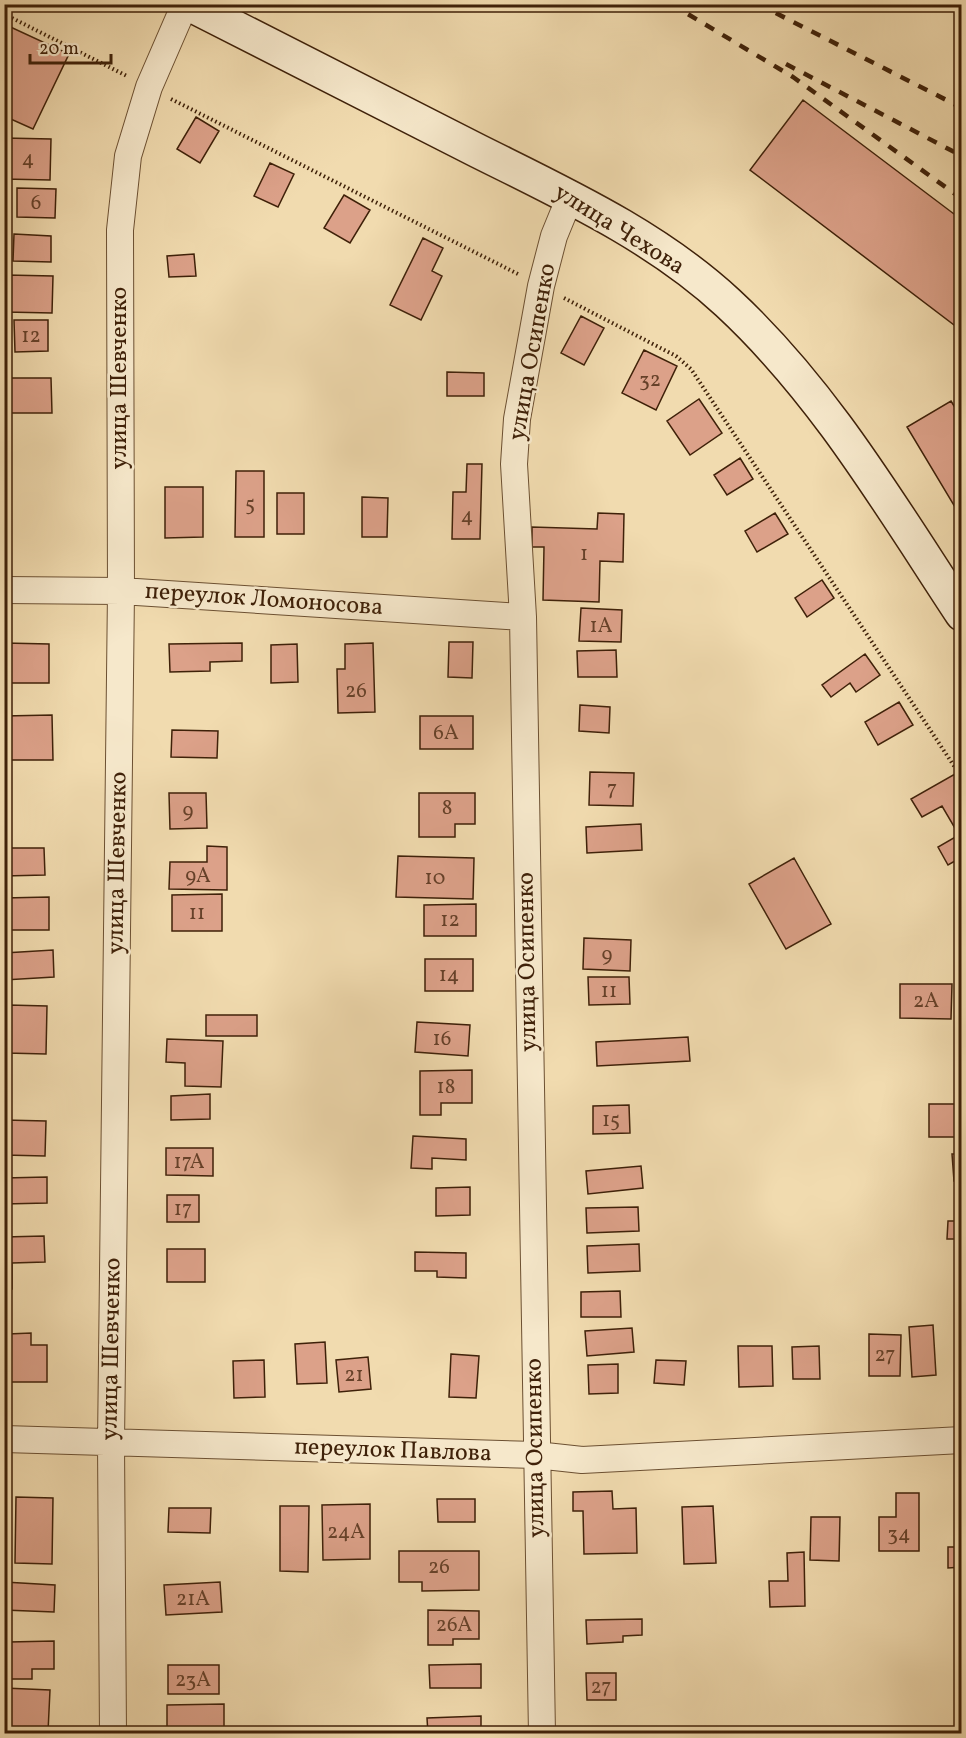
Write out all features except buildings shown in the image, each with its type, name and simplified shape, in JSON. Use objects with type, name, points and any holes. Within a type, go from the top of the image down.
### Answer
[{"type":"main road","name":"улица Чехова","points":[[187,4],[570,198],[652,244],[718,294],[789,366],[843,435],[962,614]]},
{"type":"street","name":"улица Шевченко","points":[[113,1734],[111,1443],[121,591],[120,230],[128,156],[148,87],[187,4]]},
{"type":"street","name":"улица Осипенко","points":[[542,1734],[523,617],[514,464],[517,419],[541,286],[554,236],[570,198]]},
{"type":"street","name":"переулок Ломоносова","points":[[4,590],[121,591],[523,617]]},
{"type":"street","name":"переулок Павлова","points":[[4,1440],[536,1455],[582,1460],[962,1440]]},
{"type":"railway","points":[[671,4],[793,77],[962,199]]},
{"type":"railway","points":[[758,4],[962,108]]},
{"type":"railway","points":[[786,64],[962,156]]}]
